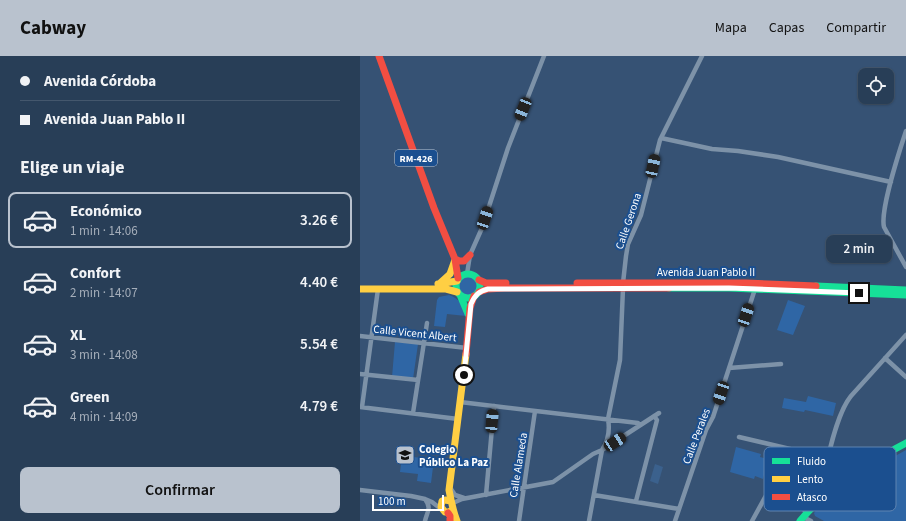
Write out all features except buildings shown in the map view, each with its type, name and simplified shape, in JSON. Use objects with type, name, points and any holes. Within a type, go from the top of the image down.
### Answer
[{"type":"main road","name":"RM-426","points":[[378,56],[434,208],[455,259],[458,280]]},
{"type":"main road","points":[[439,284],[450,274],[455,259],[464,261],[470,255]]},
{"type":"main road","name":"RM-426","points":[[455,259],[468,274]]},
{"type":"main road","points":[[360,285],[439,284],[458,280],[468,274],[486,283],[505,286]]},
{"type":"main road","points":[[458,280],[456,289],[464,302],[469,316]]},
{"type":"main road","points":[[450,521],[450,516],[446,506],[450,489],[467,348],[469,316],[471,304],[480,286],[479,280]]},
{"type":"main road","name":"Avenida Juan Pablo II","points":[[623,286],[746,283],[906,290]]},
{"type":"main road","points":[[360,289],[446,288],[467,298],[488,289],[505,286]]},
{"type":"main road","name":"Avenida Juan Pablo II","points":[[505,286],[623,286],[906,295]]},
{"type":"main road","points":[[896,449],[906,443]]},
{"type":"main road","points":[[446,506],[457,521]]},
{"type":"street","points":[[468,274],[470,255],[482,228],[508,148],[544,56]]},
{"type":"street","name":"Calle Gerona","points":[[589,521],[602,450],[607,442],[609,424],[608,419],[620,360],[623,286],[628,244],[641,215],[661,138],[702,56]]},
{"type":"street","points":[[906,131],[891,182],[883,224],[906,267]]},
{"type":"street","points":[[661,138],[712,149],[745,151],[778,157],[891,182]]},
{"type":"street","points":[[378,289],[367,375],[361,407],[458,419]]},
{"type":"street","name":"Calle Perales","points":[[675,521],[706,430],[713,417],[754,289]]},
{"type":"street","points":[[413,413],[427,323]]},
{"type":"street","points":[[831,447],[842,411],[847,400],[906,335]]},
{"type":"street","name":"Calle Vicent Albert","points":[[360,336],[467,348]]},
{"type":"street","points":[[885,358],[906,377]]},
{"type":"street","points":[[728,368],[781,364]]},
{"type":"street","points":[[360,374],[418,380]]},
{"type":"street","points":[[460,402],[608,419],[638,423],[640,425]]},
{"type":"street","points":[[486,495],[494,406]]},
{"type":"street","name":"Calle Alameda","points":[[518,521],[535,411]]},
{"type":"street","points":[[429,512],[469,498],[553,482],[593,454],[602,450],[659,413]]},
{"type":"street","points":[[636,502],[657,420],[654,416]]},
{"type":"street","points":[[739,437],[781,447]]},
{"type":"street","points":[[450,489],[461,498],[469,498]]},
{"type":"street","points":[[360,490],[411,496],[446,506]]},
{"type":"street","points":[[594,495],[679,510]]},
{"type":"street","points":[[425,499],[428,504],[429,512],[425,521]]},
{"type":"street","points":[[752,521],[764,499]]},
{"type":"street","points":[[805,515],[811,521]]},
{"type":"shaded area","points":[[468,277],[474,280],[477,286],[474,292],[468,295],[462,292],[459,286],[462,280]]},
{"type":"shaded area","points":[[449,295],[456,298],[464,309],[466,316],[447,314],[445,327],[434,326],[437,300],[439,297]]},
{"type":"shaded area","points":[[788,300],[805,306],[793,335],[777,330]]},
{"type":"shaded area","points":[[395,342],[418,344],[413,379],[392,377]]},
{"type":"shaded area","points":[[808,396],[836,403],[833,416],[805,410],[804,412],[782,408],[784,398],[806,402]]},
{"type":"shaded area","points":[[736,447],[761,454],[760,457],[764,458],[763,479],[755,476],[754,479],[730,472]]},
{"type":"shaded area","points":[[906,450],[906,521],[824,521],[815,516],[814,513],[816,511],[896,511],[896,455]]},
{"type":"shaded area","points":[[402,456],[434,459],[431,483],[417,481],[418,474],[400,472]]},
{"type":"shaded area","points":[[655,464],[663,467],[658,484],[650,481]]},
{"type":"traffic: fast","points":[[468,274],[477,277],[480,286],[477,295],[468,298],[459,295],[456,286],[459,277],[468,274]]},
{"type":"traffic: fast","points":[[816,286],[906,290]]},
{"type":"traffic: fast","points":[[669,288],[729,288],[906,295]]},
{"type":"traffic: fast","points":[[460,295],[468,314]]},
{"type":"traffic: fast","points":[[896,449],[906,443]]},
{"type":"traffic: fast","points":[[800,521],[808,511]]},
{"type":"traffic: slow","points":[[439,284],[450,274],[455,260]]},
{"type":"traffic: slow","points":[[438,284],[457,281]]},
{"type":"traffic: slow","points":[[360,289],[446,289],[457,292]]},
{"type":"traffic: slow","points":[[457,521],[449,490],[466,354]]},
{"type":"traffic: slow","points":[[451,501],[442,501],[441,507],[445,512],[449,512],[453,509]]},
{"type":"traffic: jam","points":[[379,56],[434,208],[455,259],[458,278]]},
{"type":"traffic: jam","points":[[455,259],[464,261],[470,255]]},
{"type":"traffic: jam","points":[[479,280],[486,283],[506,283]]},
{"type":"traffic: jam","points":[[577,283],[746,283],[816,286]]},
{"type":"traffic: jam","points":[[479,292],[488,289],[505,288],[669,288]]},
{"type":"traffic: jam","points":[[466,354],[470,308],[474,296]]},
{"type":"traffic: jam","points":[[448,513],[450,516],[450,521]]},
{"type":"place","name":"Colegio Público La Paz","points":[[405,455]]},
{"type":"route","points":[[464,375],[470,308],[474,296],[483,290],[505,288],[729,288],[859,293]]}]
